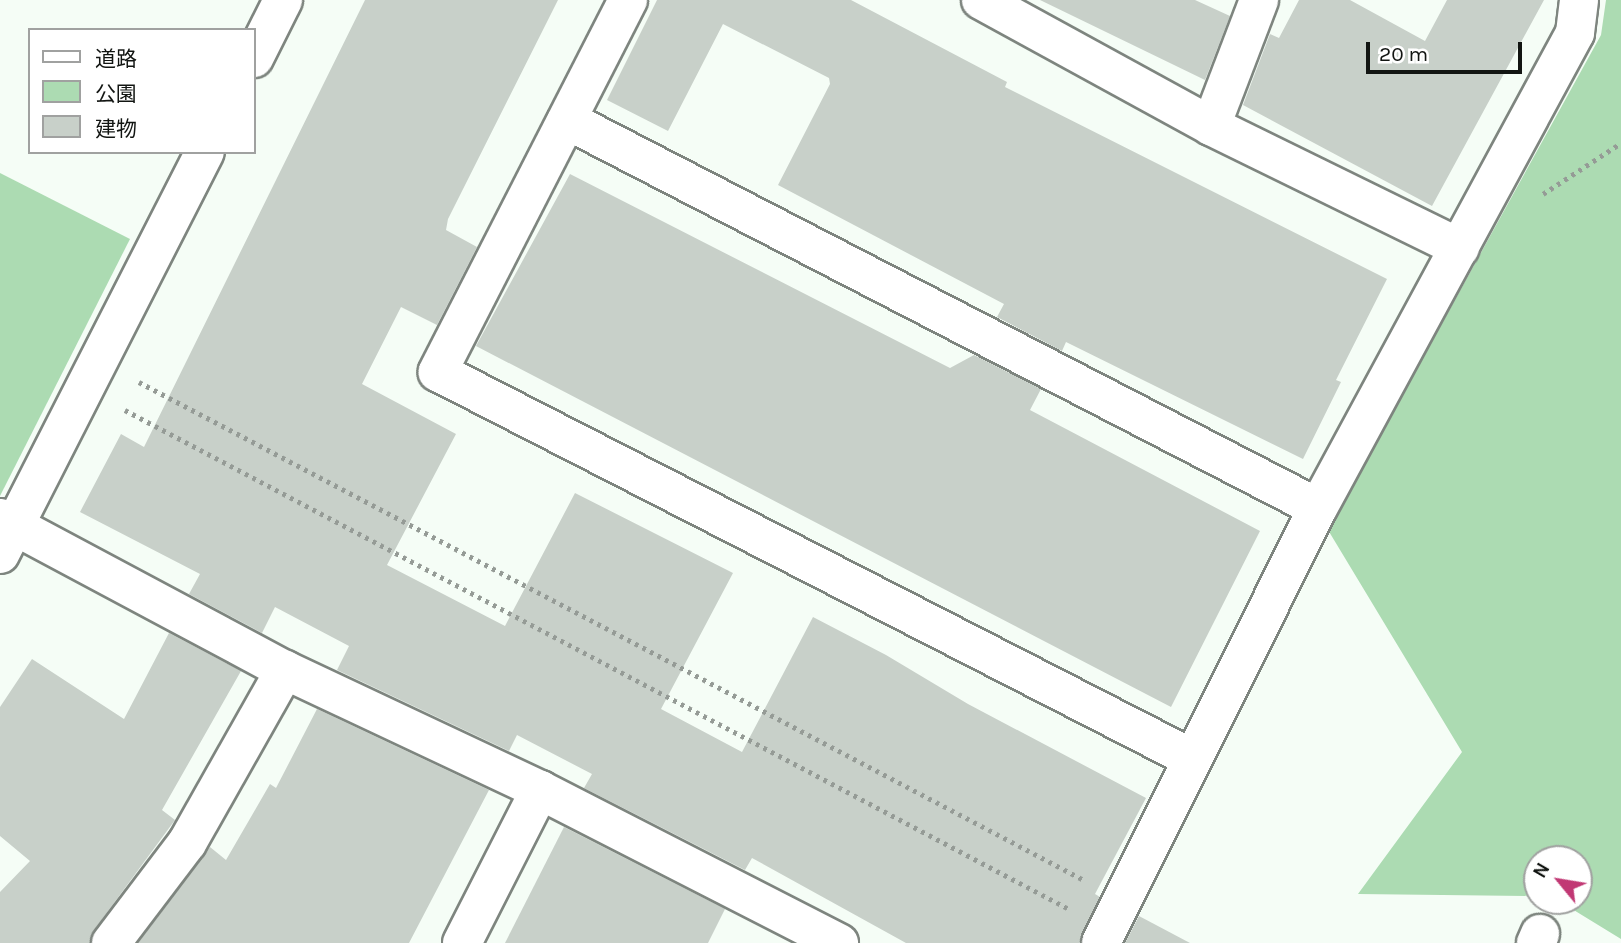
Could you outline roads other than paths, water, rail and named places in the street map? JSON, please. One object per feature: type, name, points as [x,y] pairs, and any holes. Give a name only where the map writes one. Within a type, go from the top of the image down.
[{"type":"street","points":[[256,54],[283,0]]},
{"type":"street","points":[[628,0],[438,372],[1193,759]]},
{"type":"street","points":[[981,0],[1211,126],[1460,248]]},
{"type":"street","points":[[1211,126],[1259,0]]},
{"type":"street","points":[[1111,924],[1318,508],[1575,33],[1579,0]]},
{"type":"street","points":[[567,120],[1318,508]]},
{"type":"street","points":[[204,154],[91,374],[5,532],[285,670],[540,790],[786,931],[839,943]]},
{"type":"street","points":[[111,943],[187,843],[285,670]]},
{"type":"street","points":[[462,943],[540,790]]}]
